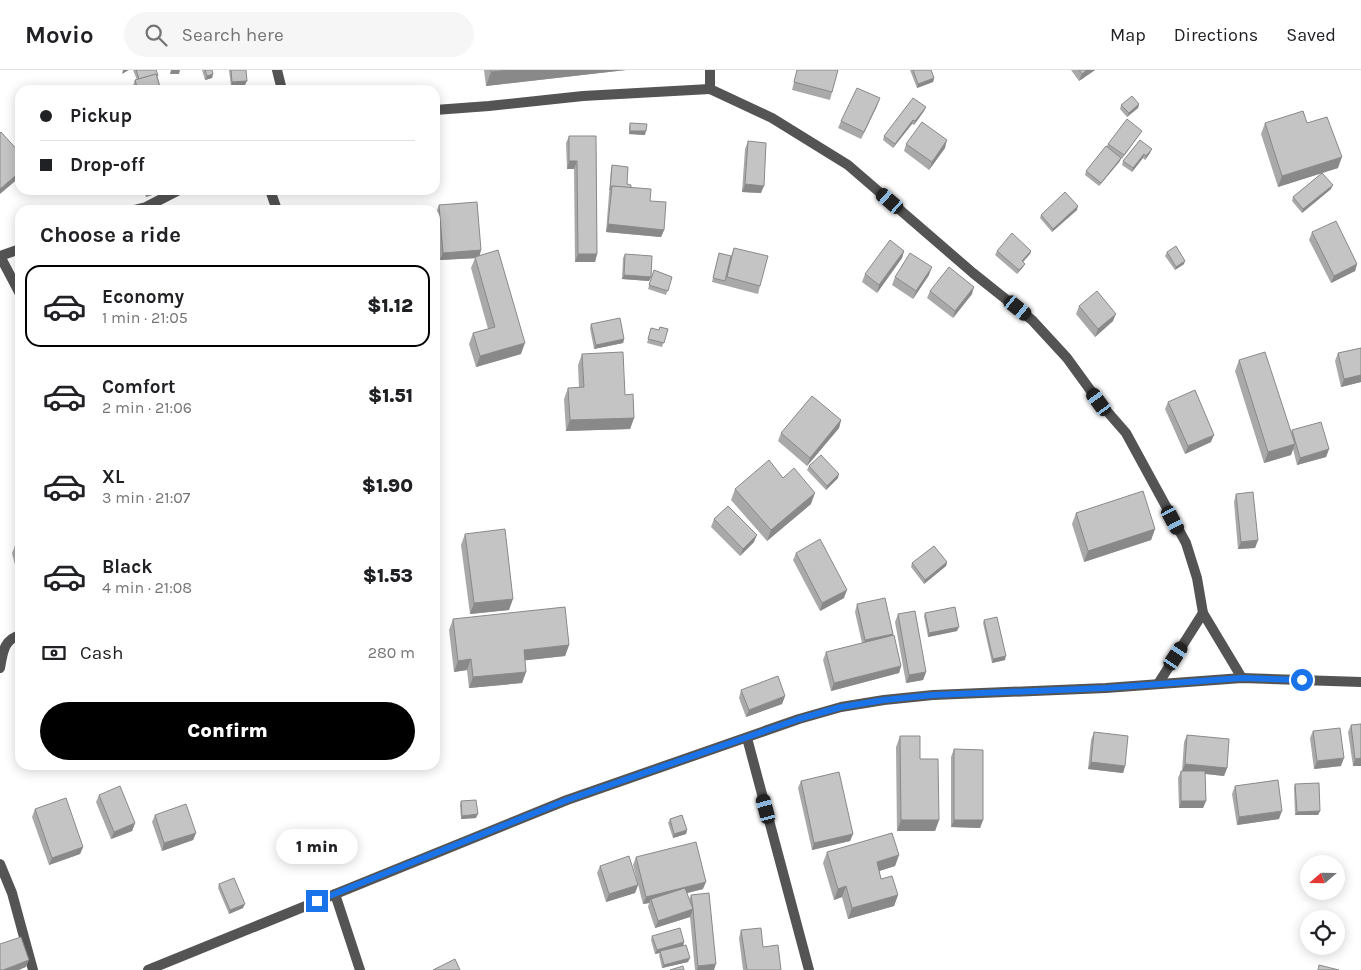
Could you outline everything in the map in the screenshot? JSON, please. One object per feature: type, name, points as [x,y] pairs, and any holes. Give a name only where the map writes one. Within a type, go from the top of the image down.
[{"type":"street","points":[[277,70],[281,85]]},
{"type":"street","points":[[710,70],[710,89]]},
{"type":"street","points":[[440,110],[583,96],[710,89],[772,118],[848,165],[973,273],[1032,320],[1067,358],[1099,402],[1126,433],[1186,543],[1197,578],[1203,613],[1242,678]]},
{"type":"street","points":[[150,205],[169,195]]},
{"type":"street","points":[[15,251],[0,256],[15,284]]},
{"type":"street","points":[[1158,684],[1203,613]]},
{"type":"street","points":[[0,668],[4,650],[12,638],[15,637]]},
{"type":"street","points":[[148,970],[567,800],[799,719],[841,707],[933,695],[1037,692],[1242,678],[1361,682]]},
{"type":"street","points":[[747,738],[810,970]]},
{"type":"street","points":[[0,864],[12,893],[33,970]]},
{"type":"street","points":[[335,894],[360,970]]},
{"type":"building","points":[[136,70],[156,70],[158,75],[139,79]]},
{"type":"building","points":[[205,70],[212,70],[213,74],[207,76]]},
{"type":"building","points":[[231,70],[246,70],[247,81],[232,82]]},
{"type":"building","points":[[491,70],[510,70],[491,72]]},
{"type":"building","points":[[797,70],[838,70],[832,92],[794,82]]},
{"type":"building","points":[[913,70],[931,70],[934,78],[918,84]]},
{"type":"building","points":[[1079,70],[1087,70],[1082,74]]},
{"type":"building","points":[[156,74],[159,85],[136,85],[135,80]]},
{"type":"building","points":[[857,88],[880,98],[864,132],[841,121]]},
{"type":"building","points":[[1132,96],[1139,104],[1129,113],[1121,105]]},
{"type":"building","points":[[913,98],[926,107],[915,121],[913,120],[895,144],[884,136]]},
{"type":"building","points":[[1303,111],[1307,123],[1327,117],[1342,157],[1282,176],[1265,123]]},
{"type":"building","points":[[1127,119],[1142,131],[1124,155],[1108,144]]},
{"type":"building","points":[[922,122],[947,140],[932,162],[906,144]]},
{"type":"building","points":[[630,123],[647,124],[646,131],[630,131]]},
{"type":"building","points":[[0,133],[15,147],[15,176],[0,189]]},
{"type":"building","points":[[569,136],[596,136],[597,254],[578,254],[577,161],[569,161]]},
{"type":"building","points":[[1140,140],[1152,149],[1146,156],[1144,154],[1133,168],[1123,161]]},
{"type":"building","points":[[748,141],[766,143],[764,186],[745,184]]},
{"type":"building","points":[[1106,146],[1121,158],[1101,183],[1086,171]]},
{"type":"building","points":[[612,165],[628,167],[627,184],[631,185],[631,188],[612,186],[610,190]]},
{"type":"building","points":[[1322,173],[1333,185],[1303,209],[1293,197]]},
{"type":"building","points":[[612,186],[651,189],[650,201],[666,202],[664,230],[608,224]]},
{"type":"building","points":[[1065,192],[1078,206],[1053,229],[1041,215]]},
{"type":"building","points":[[477,202],[481,250],[443,253],[439,205]]},
{"type":"building","points":[[1336,221],[1357,264],[1334,276],[1312,232]]},
{"type":"building","points":[[1012,233],[1031,251],[1022,261],[1025,264],[1019,270],[997,251]]},
{"type":"building","points":[[890,240],[904,251],[879,285],[865,274]]},
{"type":"building","points":[[1176,246],[1185,261],[1176,267],[1167,252]]},
{"type":"building","points":[[734,248],[768,256],[760,286],[727,277]]},
{"type":"building","points":[[498,250],[525,343],[480,356],[473,333],[495,327],[475,257]]},
{"type":"building","points":[[719,253],[731,256],[725,281],[713,278]]},
{"type":"building","points":[[910,253],[932,267],[916,291],[895,277]]},
{"type":"building","points":[[625,254],[652,256],[651,277],[624,275]]},
{"type":"building","points":[[949,267],[974,287],[955,311],[930,291]]},
{"type":"building","points":[[654,270],[672,277],[668,291],[649,285]]},
{"type":"building","points":[[1097,291],[1116,314],[1098,329],[1079,306]]},
{"type":"building","points":[[620,318],[624,339],[596,345],[591,324]]},
{"type":"building","points":[[660,327],[668,329],[664,343],[648,339],[651,328],[659,330]]},
{"type":"building","points":[[1361,348],[1361,375],[1344,379],[1338,353]]},
{"type":"building","points":[[623,352],[625,395],[633,394],[634,418],[570,420],[568,388],[584,387],[582,354]]},
{"type":"building","points":[[1265,352],[1295,444],[1268,452],[1239,360]]},
{"type":"building","points":[[1195,390],[1214,435],[1188,446],[1168,402]]},
{"type":"building","points":[[812,396],[841,420],[810,458],[781,433]]},
{"type":"building","points":[[1321,422],[1329,449],[1300,458],[1292,430]]},
{"type":"building","points":[[821,455],[839,474],[827,486],[809,466]]},
{"type":"building","points":[[769,460],[783,478],[794,468],[815,493],[771,530],[735,489]]},
{"type":"building","points":[[1143,491],[1155,529],[1088,551],[1076,513]]},
{"type":"building","points":[[1253,492],[1258,540],[1241,542],[1236,494]]},
{"type":"building","points":[[728,506],[757,535],[743,549],[714,519]]},
{"type":"building","points":[[505,529],[513,599],[474,603],[465,534]]},
{"type":"building","points":[[820,539],[847,590],[822,603],[796,553]]},
{"type":"building","points":[[934,546],[947,562],[925,580],[912,563]]},
{"type":"building","points":[[885,598],[893,634],[865,640],[857,604]]},
{"type":"building","points":[[565,607],[569,645],[524,650],[526,672],[473,677],[471,659],[458,661],[453,619]]},
{"type":"building","points":[[955,607],[959,627],[929,633],[925,613]]},
{"type":"building","points":[[915,611],[926,672],[909,675],[898,614]]},
{"type":"building","points":[[997,617],[1006,656],[993,659],[984,620]]},
{"type":"building","points":[[894,635],[901,666],[834,683],[826,652]]},
{"type":"building","points":[[778,676],[785,696],[749,710],[741,690]]},
{"type":"building","points":[[1361,724],[1361,758],[1355,759],[1351,725]]},
{"type":"building","points":[[1340,728],[1344,758],[1317,761],[1313,731]]},
{"type":"building","points":[[1094,732],[1128,736],[1125,766],[1091,762]]},
{"type":"building","points":[[1187,735],[1229,739],[1227,768],[1185,764]]},
{"type":"building","points":[[900,736],[920,736],[920,759],[938,759],[939,820],[901,820]]},
{"type":"building","points":[[954,749],[983,750],[983,820],[954,820]]},
{"type":"building","points":[[1181,771],[1205,771],[1206,801],[1181,801]]},
{"type":"building","points":[[839,772],[853,834],[814,843],[801,781]]},
{"type":"building","points":[[1278,780],[1282,811],[1239,817],[1235,786]]},
{"type":"building","points":[[1319,783],[1320,811],[1297,812],[1295,784]]},
{"type":"building","points":[[120,786],[135,823],[114,832],[99,795]]},
{"type":"building","points":[[66,798],[83,847],[52,858],[35,809]]},
{"type":"building","points":[[476,800],[478,814],[462,816],[461,801]]},
{"type":"building","points":[[186,804],[196,833],[164,843],[155,815]]},
{"type":"building","points":[[682,815],[687,830],[674,834],[670,819]]},
{"type":"building","points":[[892,833],[899,855],[877,862],[881,879],[892,876],[898,895],[852,908],[846,886],[838,889],[827,852]]},
{"type":"building","points":[[696,842],[706,882],[646,897],[636,857]]},
{"type":"building","points":[[629,856],[638,885],[609,894],[600,866]]},
{"type":"building","points":[[234,878],[245,904],[230,910],[219,884]]},
{"type":"building","points":[[685,888],[693,909],[658,921],[651,899]]},
{"type":"building","points":[[709,893],[716,964],[698,966],[691,895]]},
{"type":"building","points":[[680,928],[684,942],[657,950],[652,936]]},
{"type":"building","points":[[761,928],[763,947],[778,945],[781,970],[747,970],[741,930]]},
{"type":"building","points":[[21,937],[29,960],[0,970],[0,944]]},
{"type":"building","points":[[686,945],[690,958],[664,965],[660,951]]},
{"type":"building","points":[[455,959],[460,970],[433,970]]},
{"type":"building","points":[[1319,965],[1339,970],[1318,970]]},
{"type":"building","points":[[683,966],[684,970],[670,970]]},
{"type":"route","points":[[317,901],[567,800],[799,719],[841,707],[933,695],[997,694],[1242,678],[1302,680]]}]
